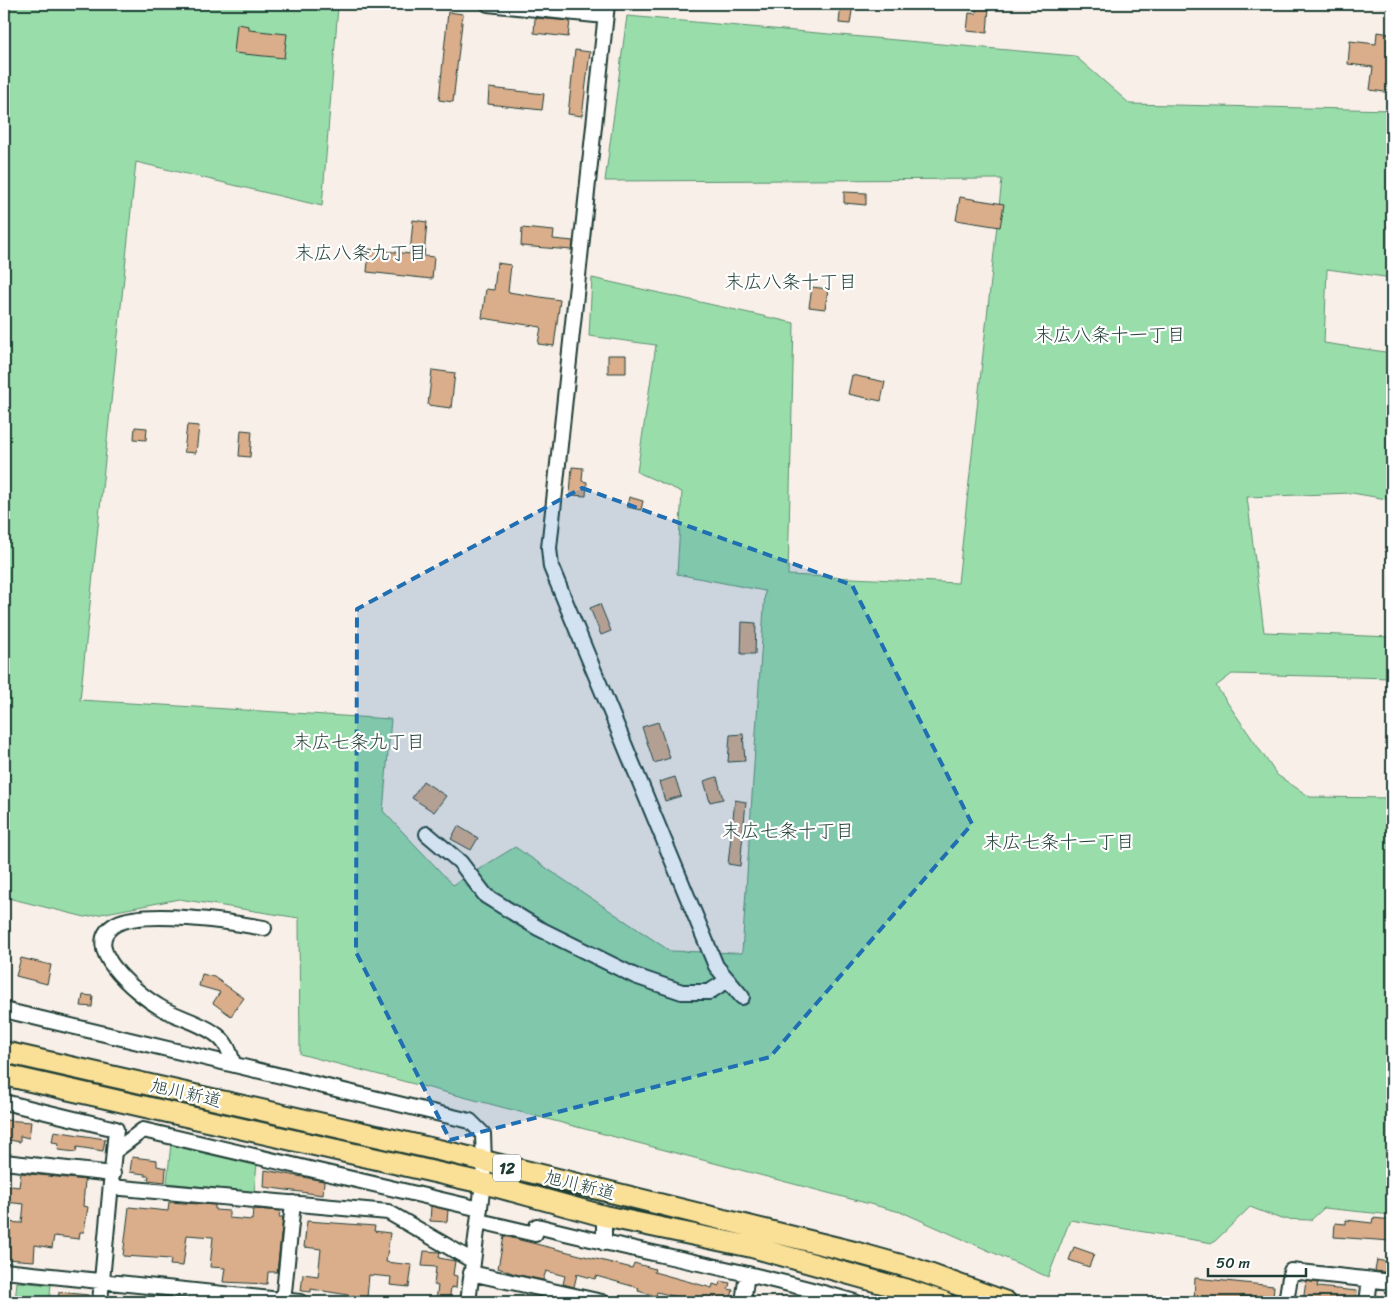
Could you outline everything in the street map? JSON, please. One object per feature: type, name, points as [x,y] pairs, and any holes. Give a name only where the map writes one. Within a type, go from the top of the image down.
[{"type":"highway","name":"旭川新道","points":[[4,1052],[484,1162],[854,1252],[960,1284],[1006,1302]]},
{"type":"highway","name":"旭川新道","points":[[4,1075],[483,1184],[604,1216],[752,1248],[835,1269],[944,1302]]},
{"type":"street","points":[[488,4],[606,10],[549,548],[551,567],[716,966],[742,997]]},
{"type":"street","points":[[426,834],[460,862],[486,896],[538,928],[635,976],[682,992],[709,992],[728,980]]},
{"type":"street","points":[[233,1064],[228,1047],[214,1033],[159,1007],[128,983],[108,960],[102,945],[105,933],[114,925],[126,920],[154,918],[230,921],[264,928]]},
{"type":"street","points":[[4,1010],[470,1121],[482,1134],[484,1162],[483,1184],[468,1302]]},
{"type":"street","points":[[26,1107],[29,1080]]},
{"type":"street","points":[[4,1102],[116,1129],[100,1302]]},
{"type":"street","points":[[115,1150],[142,1130],[479,1215],[535,1234],[537,1226],[604,1244],[747,1274],[855,1302]]},
{"type":"street","points":[[4,1162],[112,1180],[388,1212],[472,1267],[565,1298],[602,1302]]},
{"type":"street","points":[[283,1301],[292,1202]]},
{"type":"street","points":[[604,1216],[604,1244]]},
{"type":"street","points":[[829,1294],[835,1269]]},
{"type":"street","points":[[4,1271],[300,1302]]},
{"type":"street","points":[[1286,1302],[1291,1271],[1392,1282]]},
{"type":"street","points":[[743,1302],[747,1274]]},
{"type":"street","points":[[1368,1302],[1370,1280]]},
{"type":"highlighted area","points":[[582,488],[852,585],[972,824],[770,1057],[450,1140],[356,952],[357,609]]},
{"type":"green space","points":[[4,4],[301,4],[338,7],[322,206],[136,162],[80,700],[391,719],[383,811],[453,885],[515,847],[670,951],[742,953],[765,591],[677,574],[682,492],[637,472],[656,345],[589,336],[592,278],[794,323],[788,575],[958,583],[1002,179],[605,181],[627,16],[1075,56],[1130,104],[1392,110],[1392,278],[1327,269],[1324,343],[1392,353],[1392,500],[1352,493],[1247,497],[1264,632],[1392,637],[1392,678],[1232,674],[1216,686],[1277,775],[1310,797],[1392,798],[1392,1215],[1324,1208],[1311,1220],[1281,1219],[1250,1207],[1213,1243],[1070,1220],[1048,1277],[904,1213],[300,1054],[299,918],[179,899],[85,917],[4,897]]},
{"type":"green space","points":[[171,1143],[257,1164],[254,1192],[167,1183]]},
{"type":"green space","points":[[17,1282],[51,1285],[49,1302],[15,1302]]},
{"type":"building","points":[[841,4],[853,4],[850,24],[839,23]]},
{"type":"building","points":[[976,6],[989,7],[987,33],[967,31],[969,13],[976,14]]},
{"type":"building","points":[[448,12],[463,14],[453,102],[439,100]]},
{"type":"building","points":[[535,18],[570,21],[568,37],[534,33]]},
{"type":"building","points":[[237,24],[249,26],[249,30],[287,34],[284,58],[234,53]]},
{"type":"building","points":[[1377,32],[1392,34],[1392,93],[1370,90],[1373,67],[1348,64],[1350,41],[1376,44]]},
{"type":"building","points":[[575,50],[590,52],[582,116],[568,114]]},
{"type":"building","points":[[489,88],[544,94],[542,110],[488,104]]},
{"type":"building","points":[[844,192],[866,193],[866,205],[844,203]]},
{"type":"building","points":[[960,197],[1004,204],[1000,227],[956,220]]},
{"type":"building","points":[[413,220],[427,222],[424,256],[434,257],[432,279],[367,272],[369,249],[410,254]]},
{"type":"building","points":[[522,228],[554,231],[553,239],[573,241],[572,250],[521,246]]},
{"type":"building","points":[[497,263],[511,265],[508,292],[560,300],[554,346],[538,344],[541,327],[482,318],[486,289],[494,290]]},
{"type":"building","points":[[812,287],[828,289],[825,309],[809,307]]},
{"type":"building","points":[[608,355],[626,355],[626,373],[608,373]]},
{"type":"building","points":[[432,370],[455,373],[451,408],[428,405]]},
{"type":"building","points":[[852,375],[885,382],[881,401],[848,394]]},
{"type":"building","points":[[187,425],[199,426],[196,453],[184,452]]},
{"type":"building","points":[[135,427],[147,428],[146,440],[134,439]]},
{"type":"building","points":[[241,430],[252,431],[250,457],[239,456]]},
{"type":"building","points":[[572,467],[583,468],[582,481],[587,482],[586,496],[570,495]]},
{"type":"building","points":[[629,497],[643,501],[641,510],[627,507]]},
{"type":"building","points":[[600,604],[611,631],[601,635],[590,608]]},
{"type":"building","points":[[742,622],[756,623],[755,654],[741,654]]},
{"type":"building","points":[[658,722],[670,758],[654,763],[642,727]]},
{"type":"building","points":[[743,734],[745,761],[728,762],[730,735]]},
{"type":"building","points":[[675,777],[681,796],[665,801],[659,782]]},
{"type":"building","points":[[717,777],[723,799],[710,802],[704,781]]},
{"type":"building","points":[[423,781],[446,796],[434,812],[412,798]]},
{"type":"building","points":[[735,800],[746,802],[740,866],[728,864]]},
{"type":"building","points":[[458,826],[478,838],[471,850],[451,839]]},
{"type":"building","points":[[21,958],[51,965],[47,984],[16,976]]},
{"type":"building","points":[[202,974],[214,977],[244,998],[231,1016],[213,1003],[220,992],[199,986]]},
{"type":"building","points":[[83,995],[93,996],[92,1007],[81,1006]]},
{"type":"building","points":[[4,1120],[31,1122],[29,1138],[20,1136],[20,1142],[4,1139]]},
{"type":"building","points":[[54,1131],[105,1139],[103,1151],[77,1147],[76,1152],[58,1150],[59,1143],[52,1142]]},
{"type":"building","points":[[132,1157],[157,1160],[157,1166],[166,1168],[165,1182],[148,1180],[149,1176],[145,1176],[145,1174],[130,1172]]},
{"type":"building","points":[[265,1170],[324,1181],[323,1195],[264,1187]]},
{"type":"building","points":[[21,1173],[85,1180],[83,1206],[88,1207],[84,1232],[80,1232],[79,1239],[54,1236],[52,1248],[35,1245],[34,1261],[6,1259],[7,1245],[4,1244],[4,1222],[22,1223],[24,1204],[4,1202],[4,1185],[19,1187]]},
{"type":"building","points":[[169,1202],[215,1205],[215,1210],[229,1211],[229,1218],[252,1220],[253,1209],[280,1211],[279,1217],[283,1217],[277,1272],[268,1272],[267,1284],[223,1282],[225,1268],[210,1267],[213,1237],[187,1235],[183,1266],[170,1265],[171,1259],[123,1256],[129,1207],[168,1211]]},
{"type":"building","points":[[431,1206],[448,1210],[447,1222],[430,1221]]},
{"type":"building","points":[[1373,1218],[1392,1220],[1391,1241],[1334,1237],[1335,1223],[1346,1224],[1346,1220],[1372,1223]]},
{"type":"building","points":[[307,1221],[375,1226],[374,1231],[390,1233],[386,1262],[412,1265],[409,1287],[390,1285],[391,1277],[369,1275],[367,1298],[311,1289],[311,1292],[301,1291],[303,1274],[318,1276],[321,1249],[304,1247]]},
{"type":"building","points":[[504,1236],[632,1268],[634,1263],[655,1269],[654,1272],[712,1288],[713,1284],[719,1286],[720,1281],[730,1283],[728,1289],[733,1290],[730,1302],[676,1302],[677,1297],[657,1292],[656,1296],[638,1291],[639,1288],[596,1276],[595,1279],[577,1274],[574,1287],[563,1284],[565,1276],[546,1271],[543,1280],[515,1274],[498,1268]]},
{"type":"building","points":[[1074,1247],[1094,1254],[1089,1267],[1069,1260]]},
{"type":"building","points":[[424,1251],[440,1252],[439,1258],[455,1261],[453,1275],[457,1276],[456,1288],[451,1287],[449,1302],[436,1300],[438,1286],[434,1285],[436,1267],[422,1266]]},
{"type":"building","points":[[1377,1260],[1392,1263],[1392,1273],[1375,1271]]},
{"type":"building","points":[[1195,1278],[1274,1286],[1273,1298],[1241,1296],[1240,1302],[1194,1301]]},
{"type":"building","points":[[1306,1281],[1318,1283],[1317,1287],[1357,1291],[1356,1302],[1303,1302]]},
{"type":"building","points":[[59,1292],[88,1295],[88,1302],[58,1302]]},
{"type":"district","name":"末広八条九丁目","points":[[361,252]]},
{"type":"district","name":"末広八条十丁目","points":[[791,281]]},
{"type":"district","name":"末広八条十一丁目","points":[[1110,334]]},
{"type":"district","name":"末広七条九丁目","points":[[359,741]]},
{"type":"district","name":"末広七条十丁目","points":[[788,830]]},
{"type":"district","name":"末広七条十一丁目","points":[[1059,841]]}]
